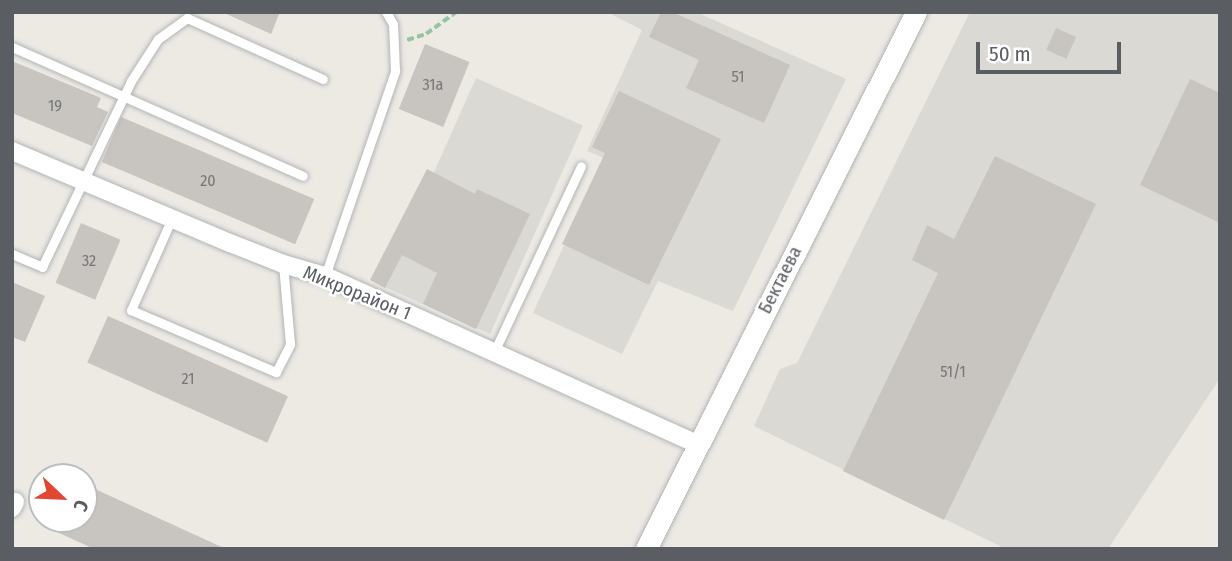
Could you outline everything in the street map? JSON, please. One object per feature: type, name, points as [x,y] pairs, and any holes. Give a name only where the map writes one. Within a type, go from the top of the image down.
[{"type":"street","name":"Бектаева","points":[[646,549],[916,12]]},
{"type":"street","name":"Микрорайон 1","points":[[12,151],[283,264],[325,276],[697,444]]},
{"type":"lane","points":[[325,276],[395,71],[393,24],[386,12]]},
{"type":"lane","points":[[12,254],[42,267],[123,97],[158,39],[187,18],[323,79]]},
{"type":"lane","points":[[12,47],[303,176]]},
{"type":"lane","points":[[494,352],[581,166]]},
{"type":"lane","points":[[172,218],[131,310],[276,372],[290,344],[283,264]]},
{"type":"path","points":[[394,44],[426,34],[456,12]]},
{"type":"shaded area","points":[[607,12],[696,12],[846,79],[733,311],[658,281],[622,354],[533,313],[604,158],[587,151],[642,30]]},
{"type":"shaded area","points":[[970,12],[1220,12],[1220,378],[1108,549],[1006,549],[754,426],[780,369],[797,363]]},
{"type":"shaded area","points":[[476,78],[583,126],[490,334],[383,286]]},
{"type":"building","points":[[222,12],[280,12],[271,34]]},
{"type":"building","points":[[661,12],[672,12],[790,65],[764,123],[686,88],[699,60],[649,37]]},
{"type":"building","points":[[1056,28],[1076,37],[1066,59],[1046,50]]},
{"type":"building","points":[[425,44],[470,62],[443,127],[399,109]]},
{"type":"building","points":[[12,61],[101,98],[97,107],[108,112],[92,146],[12,113]]},
{"type":"building","points":[[1190,79],[1220,93],[1220,223],[1140,185]]},
{"type":"building","points":[[619,91],[721,139],[649,285],[562,244],[605,153],[592,147]]},
{"type":"building","points":[[121,117],[314,199],[295,244],[102,162]]},
{"type":"building","points":[[995,156],[1096,204],[944,520],[843,471],[938,273],[912,260],[927,225],[954,239]]},
{"type":"building","points":[[427,169],[475,194],[477,189],[530,214],[476,329],[423,304],[437,273],[402,255],[385,288],[370,280]]},
{"type":"building","points":[[81,223],[121,240],[95,300],[56,283]]},
{"type":"building","points":[[12,282],[45,296],[25,342],[12,337]]},
{"type":"building","points":[[108,316],[288,396],[267,443],[87,363]]},
{"type":"building","points":[[98,490],[226,549],[94,549],[59,533],[98,533]]}]
